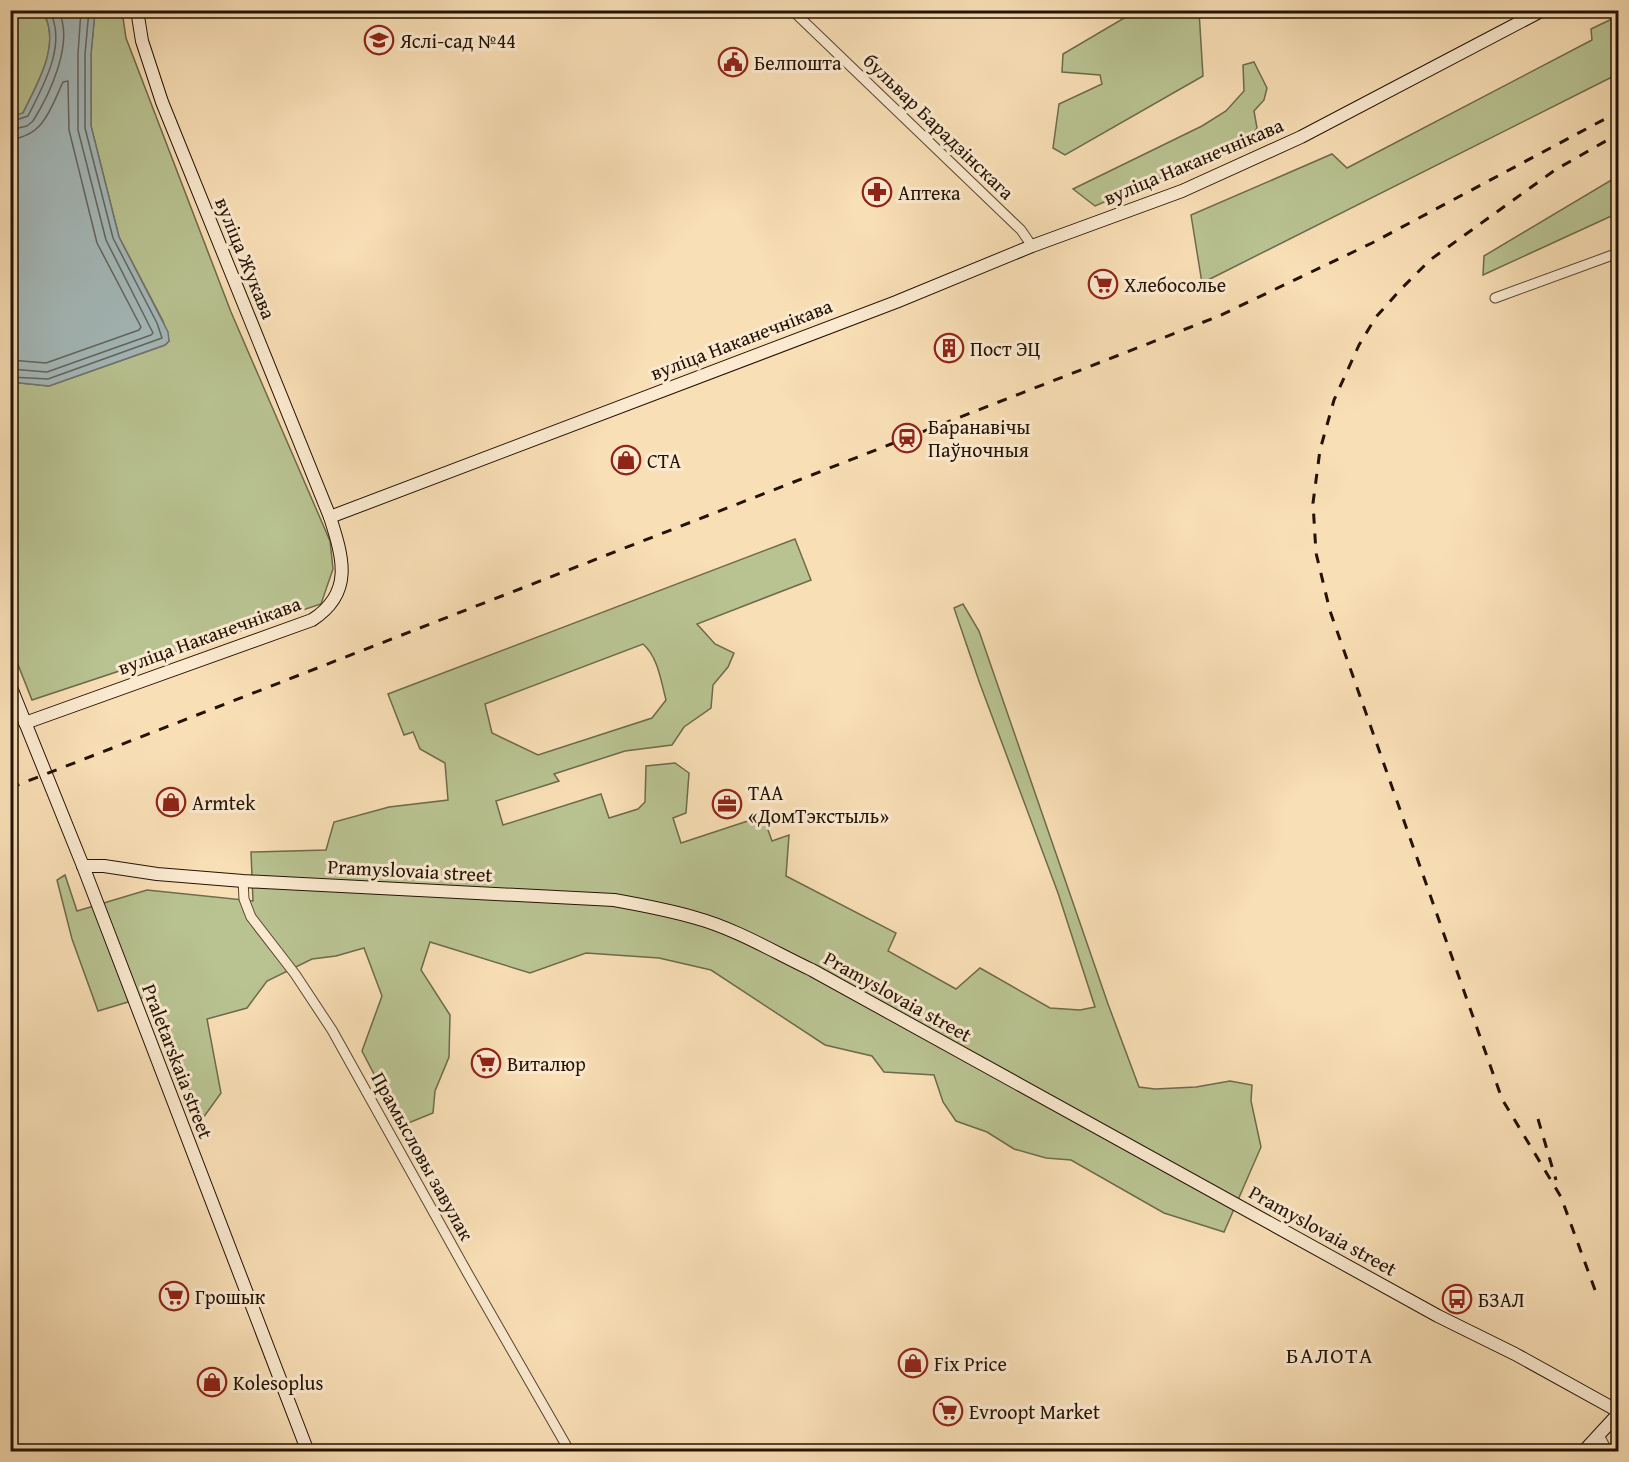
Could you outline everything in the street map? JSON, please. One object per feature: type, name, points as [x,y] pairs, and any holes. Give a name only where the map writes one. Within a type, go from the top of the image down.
[{"type":"main road","name":"вуліца Жукава","points":[[137,10],[142,41],[162,102],[330,517]]},
{"type":"main road","name":"вуліца Наканечнікава","points":[[25,723],[312,620],[327,610],[336,596],[342,571],[339,546],[330,517],[896,302],[1032,246],[1182,191],[1301,137],[1543,10]]},
{"type":"main road","name":"Praletarskaia street","points":[[11,686],[83,866],[308,1452]]},
{"type":"main road","name":"Pramyslovaia street","points":[[83,866],[104,866],[157,874],[243,881],[614,900],[699,918],[749,939],[812,970],[1438,1316],[1515,1354],[1618,1412]]},
{"type":"main road","points":[[1583,1452],[1618,1412]]},
{"type":"street","name":"бульвар Барадзінскага","points":[[792,10],[1021,230],[1032,246]]},
{"type":"street","points":[[1495,298],[1618,253]]},
{"type":"street","name":"Прамысловы завулак","points":[[243,881],[244,899],[251,917],[295,974],[332,1030],[468,1275],[570,1452]]},
{"type":"street","points":[[1599,1435],[1608,1452]]},
{"type":"green space","points":[[95,11],[122,11],[126,38],[231,312],[330,541],[333,569],[321,604],[32,700],[11,647],[11,382],[49,386],[165,345],[169,341],[163,321],[119,237],[91,126],[91,54]]},
{"type":"green space","points":[[1136,11],[1199,11],[1203,76],[1065,155],[1053,148],[1059,104],[1102,84],[1100,75],[1062,72],[1063,54]]},
{"type":"green space","points":[[43,12],[50,37],[49,51],[23,113],[11,117],[10,17]]},
{"type":"green space","points":[[1618,16],[1618,74],[1202,283],[1191,215],[1332,154],[1347,168],[1592,40],[1591,29]]},
{"type":"green space","points":[[1254,62],[1267,88],[1264,100],[1254,111],[1257,128],[1249,139],[1233,148],[1095,206],[1073,189],[1202,126],[1226,111],[1244,91],[1243,65]]},
{"type":"green space","points":[[1618,176],[1618,213],[1483,275],[1484,256]]},
{"type":"green space","points":[[795,539],[811,580],[697,624],[715,644],[734,653],[728,667],[713,685],[711,708],[684,727],[672,745],[625,751],[554,774],[559,781],[496,801],[503,825],[601,794],[609,818],[638,809],[645,802],[646,766],[675,763],[689,773],[686,813],[673,818],[681,843],[763,816],[772,841],[789,835],[786,876],[896,933],[888,951],[956,989],[980,968],[1050,1008],[1080,1010],[1095,1007],[1058,893],[954,608],[963,604],[979,631],[1139,1087],[1155,1089],[1196,1087],[1230,1081],[1252,1085],[1251,1101],[1261,1147],[1224,1232],[1164,1213],[1071,1160],[1046,1158],[1014,1149],[987,1132],[956,1121],[943,1102],[934,1075],[884,1072],[872,1056],[825,1045],[711,970],[659,958],[586,953],[530,973],[430,942],[421,970],[450,1015],[449,1057],[435,1091],[433,1113],[401,1126],[362,1051],[382,996],[364,948],[336,956],[312,959],[267,981],[247,1008],[207,1019],[221,1093],[203,1118],[145,997],[98,1011],[72,939],[57,880],[65,875],[77,911],[147,890],[253,901],[251,852],[326,850],[334,822],[389,807],[448,800],[445,763],[420,749],[413,732],[404,735],[388,694]],"holes":[[[643,644],[648,649],[658,670],[666,700],[652,718],[538,755],[492,733],[485,704]]]},
{"type":"water","points":[[11,10],[95,11],[91,54],[91,126],[119,237],[168,332],[169,341],[165,345],[49,386],[11,382],[11,117],[23,113],[35,89],[45,64],[50,37],[43,12],[11,16]]},
{"type":"railway","points":[[10,788],[1219,316],[1372,243],[1618,112]]},
{"type":"railway","points":[[1595,1290],[1561,1197],[1502,1099],[1330,611],[1316,553],[1313,503],[1320,450],[1334,400],[1359,345],[1376,317],[1430,260],[1555,170],[1618,134]]},
{"type":"railway","points":[[1538,1119],[1556,1180]]},
{"type":"place","name":"Яслі-сад №44","points":[[379,40]]},
{"type":"place","name":"Белпошта","points":[[733,62]]},
{"type":"place","name":"Аптека","points":[[877,192]]},
{"type":"place","name":"Хлебосолье","points":[[1103,284]]},
{"type":"place","name":"Пост ЭЦ","points":[[949,348]]},
{"type":"place","name":"Баранавічы Паўночныя","points":[[907,438]]},
{"type":"place","name":"СТА","points":[[626,460]]},
{"type":"place","name":"Armtek","points":[[171,802]]},
{"type":"place","name":"ТАА «ДомТэкстыль»","points":[[727,804]]},
{"type":"place","name":"Виталюр","points":[[486,1063]]},
{"type":"place","name":"Грошык","points":[[174,1296]]},
{"type":"place","name":"БЗАЛ","points":[[1457,1299]]},
{"type":"place","name":"Fix Price","points":[[913,1363]]},
{"type":"place","name":"Kolesoplus","points":[[212,1382]]},
{"type":"place","name":"Evroopt Market","points":[[948,1411]]},
{"type":"district","name":"БАЛОТА","points":[[1330,1355]]}]
